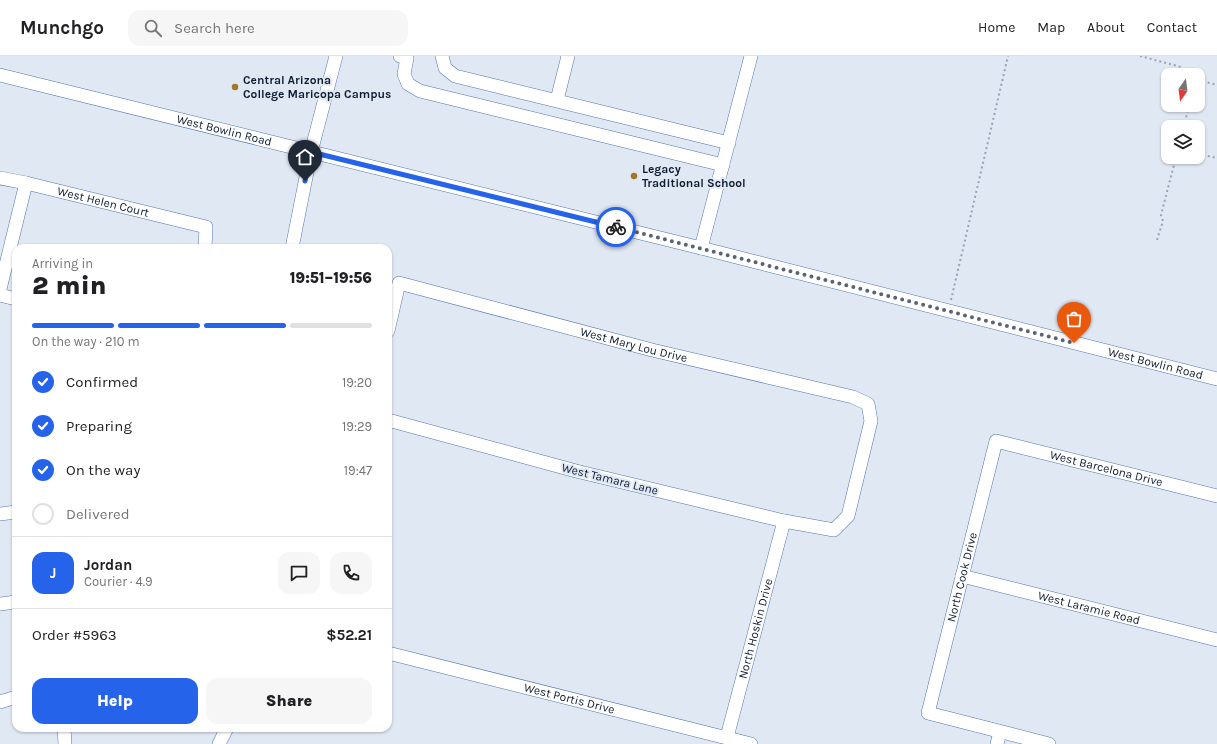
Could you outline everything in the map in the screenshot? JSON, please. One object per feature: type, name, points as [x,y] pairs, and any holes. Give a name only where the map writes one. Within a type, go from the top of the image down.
[{"type":"street","points":[[293,244],[311,152],[336,56]]},
{"type":"street","points":[[442,56],[445,68],[455,76],[729,143]]},
{"type":"street","points":[[557,100],[568,56]]},
{"type":"street","points":[[701,248],[751,56]]},
{"type":"street","points":[[405,57],[404,74],[408,84],[420,91],[723,165]]},
{"type":"street","name":"West Bowlin Road","points":[[0,75],[701,248],[1217,379]]},
{"type":"street","name":"West Helen Court","points":[[0,178],[206,227],[205,244]]},
{"type":"street","points":[[0,289],[26,183]]},
{"type":"street","name":"West Mary Lou Drive","points":[[392,314],[399,283],[652,350],[853,397],[868,404],[871,421],[848,516],[834,530]]},
{"type":"street","points":[[0,295],[12,298]]},
{"type":"street","name":"West Tamara Lane","points":[[392,421],[576,471],[784,521],[834,530]]},
{"type":"street","name":"West Barcelona Drive","points":[[996,440],[1217,496]]},
{"type":"street","name":"North Cook Drive","points":[[996,440],[928,713],[999,738]]},
{"type":"street","points":[[0,514],[12,512]]},
{"type":"street","name":"North Hoskin Drive","points":[[727,737],[784,521]]},
{"type":"street","name":"West Laramie Road","points":[[962,576],[1217,640]]},
{"type":"street","points":[[0,604],[12,602]]},
{"type":"street","name":"West Portis Drive","points":[[392,655],[751,744]]},
{"type":"street","points":[[0,702],[12,698]]},
{"type":"street","points":[[64,732],[66,744]]},
{"type":"street","points":[[219,744],[225,732]]},
{"type":"street","points":[[999,738],[1049,744]]},
{"type":"path","points":[[948,311],[1008,56]]},
{"type":"path","points":[[1140,56],[1182,68]]},
{"type":"path","points":[[1205,82],[1217,85]]},
{"type":"path","points":[[1205,155],[1217,158]]},
{"type":"path","points":[[1157,240],[1163,221],[1161,215],[1174,164]]},
{"type":"way so far","points":[[616,227],[1074,343]]},
{"type":"place","name":"Central Arizona College Maricopa Campus","points":[[235,87]]},
{"type":"place","name":"Legacy Traditional School","points":[[634,176]]},
{"type":"route","points":[[305,181],[311,152],[616,227]]}]
